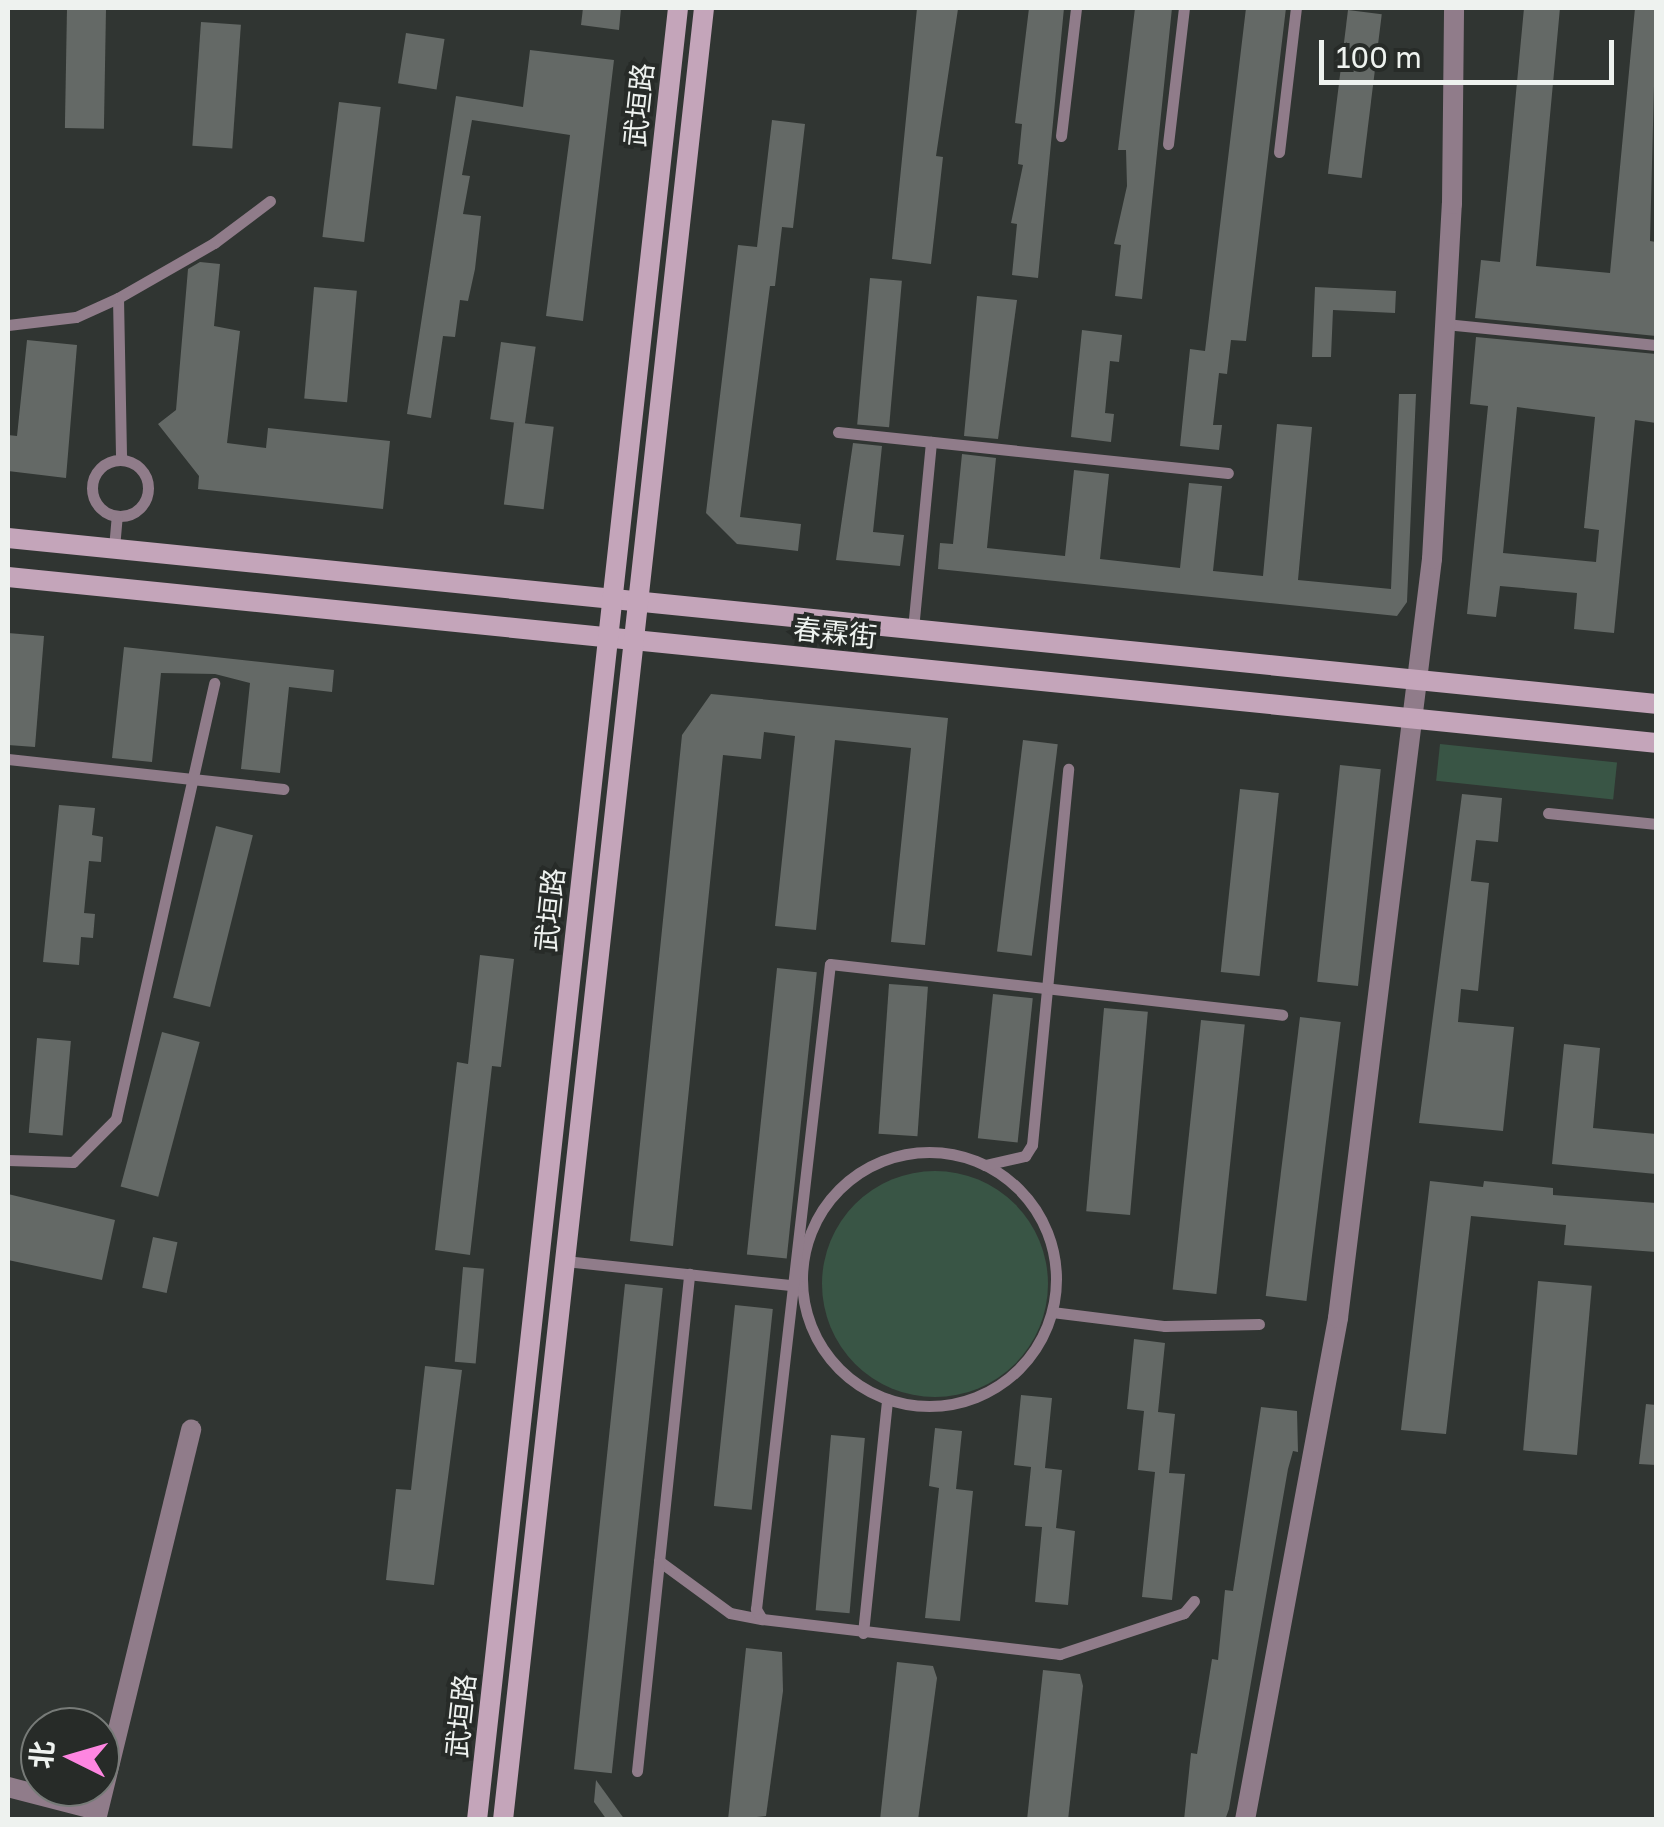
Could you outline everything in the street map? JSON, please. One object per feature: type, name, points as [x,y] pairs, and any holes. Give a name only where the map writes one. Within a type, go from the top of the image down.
[{"type":"main road","name":"武垣路","points":[[477,1820],[678,8]]},
{"type":"main road","name":"武垣路","points":[[504,1820],[704,8]]},
{"type":"main road","name":"春霖街","points":[[8,538],[1656,704]]},
{"type":"main road","name":"春霖街","points":[[8,577],[1656,744]]},
{"type":"street","points":[[1245,1820],[1338,1318],[1432,559],[1446,324],[1454,8]]},
{"type":"street","points":[[8,1786],[96,1815],[190,1429]]},
{"type":"lane","points":[[1061,136],[1076,8]]},
{"type":"lane","points":[[1168,144],[1184,8]]},
{"type":"lane","points":[[1280,152],[1296,8]]},
{"type":"lane","points":[[8,325],[76,317],[118,298],[214,243],[270,201]]},
{"type":"lane","points":[[118,298],[120,459]]},
{"type":"lane","points":[[1446,324],[1656,345]]},
{"type":"lane","points":[[838,432],[1228,473]]},
{"type":"lane","points":[[913,629],[931,442]]},
{"type":"lane","points":[[120,459],[142,470],[148,487],[142,505],[117,516],[100,508],[92,484],[100,468],[120,459]]},
{"type":"lane","points":[[114,548],[117,516]]},
{"type":"lane","points":[[8,1160],[73,1162],[116,1119],[214,683]]},
{"type":"lane","points":[[8,759],[283,789]]},
{"type":"lane","points":[[985,1165],[1024,1156],[1032,1145],[1068,768]]},
{"type":"lane","points":[[1548,813],[1656,824]]},
{"type":"lane","points":[[762,1619],[756,1609],[798,1286],[830,964],[1282,1015]]},
{"type":"lane","points":[[927,1152],[985,1165],[1026,1197],[1047,1232],[1056,1272],[1052,1312],[1029,1357],[991,1390],[933,1407],[887,1399],[856,1384],[827,1355],[798,1286],[817,1220],[858,1174],[890,1158],[927,1152]]},
{"type":"lane","points":[[565,1260],[798,1286]]},
{"type":"lane","points":[[637,1770],[689,1274]]},
{"type":"lane","points":[[1052,1312],[1166,1326],[1259,1324]]},
{"type":"lane","points":[[863,1633],[887,1399]]},
{"type":"lane","points":[[659,1561],[730,1614],[863,1633],[1081,1652],[1184,1613],[1194,1601]]},
{"type":"green space","points":[[1440,744],[1617,763],[1613,799],[1436,781]]},
{"type":"green space","points":[[935,1171],[978,1179],[1015,1204],[1040,1241],[1048,1284],[1040,1327],[1015,1364],[978,1389],[935,1397],[892,1389],[855,1364],[830,1327],[822,1284],[830,1241],[855,1204],[892,1179]]},
{"type":"building","points":[[67,8],[106,9],[104,129],[65,128]]},
{"type":"building","points":[[583,8],[621,8],[619,30],[581,25]]},
{"type":"building","points":[[917,8],[958,9],[936,156],[943,157],[931,264],[892,259]]},
{"type":"building","points":[[1029,8],[1064,8],[1038,278],[1012,275],[1017,224],[1011,223],[1023,165],[1018,164],[1022,124],[1015,123]]},
{"type":"building","points":[[1135,8],[1172,8],[1142,299],[1115,296],[1121,245],[1114,244],[1127,186],[1126,150],[1118,150]]},
{"type":"building","points":[[1246,8],[1286,8],[1246,341],[1231,340],[1227,374],[1219,373],[1213,425],[1222,425],[1219,450],[1180,446],[1190,349],[1205,351]]},
{"type":"building","points":[[1524,8],[1560,8],[1536,266],[1610,273],[1635,8],[1656,8],[1650,241],[1656,242],[1656,336],[1475,318],[1481,260],[1500,262]]},
{"type":"building","points":[[1348,10],[1382,14],[1362,178],[1328,174]]},
{"type":"building","points":[[201,22],[241,25],[232,148],[192,146]]},
{"type":"building","points":[[406,33],[445,39],[437,89],[398,83]]},
{"type":"building","points":[[530,50],[614,60],[583,321],[546,316],[570,135],[472,120],[462,175],[470,176],[463,214],[481,216],[468,301],[460,300],[455,337],[443,336],[431,418],[407,414],[456,96],[523,107]]},
{"type":"building","points":[[339,102],[381,107],[364,242],[322,237]]},
{"type":"building","points":[[772,120],[805,124],[793,228],[782,227],[775,286],[770,286],[740,517],[801,524],[798,551],[737,544],[706,513],[738,245],[757,247]]},
{"type":"building","points":[[200,262],[220,264],[214,326],[240,331],[227,443],[266,448],[268,428],[390,441],[383,509],[198,489],[199,476],[158,424],[176,410],[188,269]]},
{"type":"building","points":[[870,278],[902,281],[889,427],[857,424]]},
{"type":"building","points":[[314,287],[357,291],[347,402],[304,399]]},
{"type":"building","points":[[1315,287],[1396,291],[1395,313],[1333,310],[1331,357],[1312,357]]},
{"type":"building","points":[[977,296],[1017,300],[998,439],[964,436]]},
{"type":"building","points":[[1082,330],[1122,335],[1119,362],[1110,361],[1105,413],[1114,414],[1111,442],[1071,437]]},
{"type":"building","points":[[1476,337],[1656,354],[1656,423],[1635,420],[1614,633],[1574,629],[1577,593],[1500,586],[1496,617],[1467,614],[1488,406],[1470,404]],"holes":[[[1517,407],[1595,417],[1584,528],[1599,530],[1596,562],[1503,553]]]},
{"type":"building","points":[[27,340],[77,345],[66,478],[8,471],[8,435],[17,436]]},
{"type":"building","points":[[501,342],[536,347],[525,424],[490,419]]},
{"type":"building","points":[[1399,394],[1416,394],[1407,602],[1397,616],[938,569],[940,543],[953,544],[962,454],[996,458],[987,548],[1065,556],[1074,470],[1109,474],[1100,559],[1180,568],[1189,483],[1222,486],[1213,571],[1263,576],[1277,424],[1312,427],[1298,580],[1391,589]]},
{"type":"building","points":[[514,422],[554,427],[544,509],[504,504]]},
{"type":"building","points":[[853,443],[882,446],[873,532],[904,535],[900,566],[836,560]]},
{"type":"building","points":[[8,633],[44,636],[35,747],[8,745]]},
{"type":"building","points":[[124,647],[334,670],[332,692],[289,687],[280,773],[241,769],[250,683],[215,674],[161,673],[152,762],[112,758]]},
{"type":"building","points":[[711,694],[948,718],[925,945],[891,942],[911,748],[835,740],[816,930],[775,926],[795,736],[764,732],[761,759],[723,755],[673,1246],[630,1241],[682,735]]},
{"type":"building","points":[[1023,740],[1058,744],[1032,956],[997,951]]},
{"type":"building","points":[[1340,765],[1381,769],[1358,986],[1317,982]]},
{"type":"building","points":[[1240,789],[1279,793],[1260,976],[1221,972]]},
{"type":"building","points":[[1462,794],[1502,798],[1498,842],[1476,840],[1471,881],[1489,883],[1478,991],[1461,989],[1458,1022],[1514,1027],[1503,1131],[1419,1123]]},
{"type":"building","points":[[59,805],[95,808],[92,835],[103,837],[101,862],[89,861],[84,913],[95,914],[93,938],[81,937],[79,965],[43,962]]},
{"type":"building","points":[[216,826],[253,835],[210,1007],[173,998]]},
{"type":"building","points":[[480,955],[514,959],[501,1067],[492,1066],[470,1255],[435,1250],[457,1062],[468,1064]]},
{"type":"building","points":[[777,968],[817,972],[787,1259],[747,1254]]},
{"type":"building","points":[[889,984],[928,987],[917,1136],[879,1134]]},
{"type":"building","points":[[993,994],[1033,998],[1018,1142],[978,1138]]},
{"type":"building","points":[[1104,1008],[1148,1012],[1130,1215],[1086,1211]]},
{"type":"building","points":[[1300,1017],[1341,1022],[1306,1301],[1266,1296]]},
{"type":"building","points":[[1201,1020],[1245,1025],[1216,1294],[1173,1290]]},
{"type":"building","points":[[162,1032],[200,1042],[158,1197],[121,1187]]},
{"type":"building","points":[[37,1038],[71,1041],[63,1136],[29,1133]]},
{"type":"building","points":[[1564,1044],[1600,1048],[1593,1128],[1656,1134],[1656,1174],[1552,1164]]},
{"type":"building","points":[[1430,1181],[1483,1187],[1484,1181],[1553,1188],[1553,1195],[1656,1203],[1656,1252],[1564,1245],[1566,1225],[1471,1216],[1446,1434],[1401,1430]]},
{"type":"building","points":[[8,1194],[115,1220],[102,1280],[8,1260]]},
{"type":"building","points":[[153,1237],[177,1242],[167,1293],[142,1288]]},
{"type":"building","points":[[463,1267],[484,1269],[476,1363],[455,1362]]},
{"type":"building","points":[[1538,1281],[1592,1286],[1577,1455],[1523,1450]]},
{"type":"building","points":[[625,1284],[663,1288],[612,1773],[574,1769]]},
{"type":"building","points":[[735,1305],[773,1309],[752,1510],[714,1506]]},
{"type":"building","points":[[1134,1339],[1165,1343],[1158,1412],[1175,1414],[1169,1473],[1185,1474],[1172,1600],[1142,1597],[1155,1472],[1138,1470],[1144,1411],[1127,1409]]},
{"type":"building","points":[[425,1366],[462,1370],[434,1585],[386,1580],[396,1489],[411,1490]]},
{"type":"building","points":[[1021,1395],[1052,1398],[1045,1468],[1062,1470],[1056,1528],[1075,1531],[1068,1605],[1035,1602],[1042,1527],[1025,1526],[1031,1467],[1014,1465]]},
{"type":"building","points":[[1646,1404],[1656,1405],[1656,1465],[1639,1464]]},
{"type":"building","points":[[1261,1407],[1297,1411],[1298,1452],[1293,1451],[1288,1469],[1229,1809],[1225,1820],[1184,1820],[1191,1753],[1197,1754],[1212,1659],[1218,1660],[1225,1590],[1233,1591]]},
{"type":"building","points":[[935,1428],[962,1431],[956,1489],[973,1491],[960,1621],[925,1618],[939,1488],[929,1486]]},
{"type":"building","points":[[831,1435],[865,1438],[850,1613],[816,1610]]},
{"type":"building","points":[[746,1648],[782,1652],[783,1691],[766,1816],[728,1820]]},
{"type":"building","points":[[897,1662],[933,1666],[937,1678],[918,1820],[880,1820]]},
{"type":"building","points":[[1043,1670],[1080,1674],[1083,1686],[1068,1820],[1027,1820]]},
{"type":"building","points":[[596,1780],[625,1820],[607,1820],[594,1802]]}]
